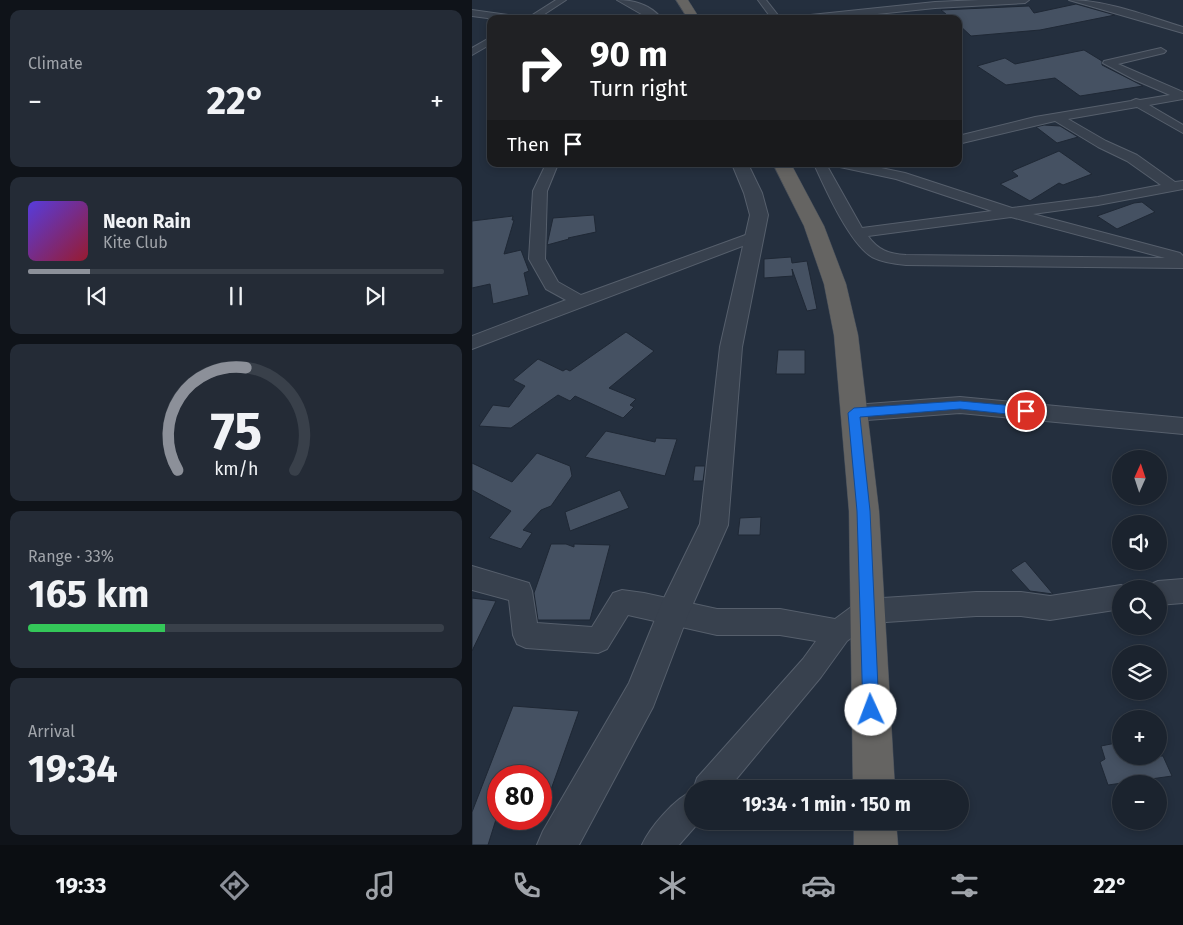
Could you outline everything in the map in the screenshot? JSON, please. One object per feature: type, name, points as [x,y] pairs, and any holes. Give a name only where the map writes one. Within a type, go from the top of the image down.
[{"type":"highway","points":[[682,0],[691,15]]},
{"type":"highway","points":[[784,167],[814,226],[835,284],[846,334],[864,511],[874,780]]},
{"type":"highway","points":[[875,830],[876,845]]},
{"type":"street","points":[[537,15],[562,0]]},
{"type":"street","points":[[622,0],[652,15]]},
{"type":"street","points":[[762,0],[774,15]]},
{"type":"street","points":[[832,8],[838,15],[935,5],[1025,0]]},
{"type":"street","points":[[1073,0],[1142,17],[1182,30]]},
{"type":"street","points":[[472,13],[487,15]]},
{"type":"street","points":[[473,50],[487,42]]},
{"type":"street","points":[[473,50],[487,49]]},
{"type":"street","points":[[1161,51],[1108,62],[1139,78],[1182,96]]},
{"type":"street","points":[[962,139],[1058,117],[1136,102],[1182,96]]},
{"type":"street","points":[[1136,102],[1182,130]]},
{"type":"street","points":[[1058,117],[1178,186]]},
{"type":"street","points":[[551,167],[540,191],[537,259],[552,285],[580,302]]},
{"type":"street","points":[[557,845],[641,695],[674,612],[714,525],[731,347],[759,215],[753,193],[741,167]]},
{"type":"street","points":[[856,167],[823,170],[834,193],[859,233],[872,250],[886,257],[906,260],[1182,263]]},
{"type":"street","points":[[870,167],[1012,213],[1182,258]]},
{"type":"street","points":[[859,233],[1098,201],[1178,186]]},
{"type":"street","points":[[472,343],[756,236]]},
{"type":"street","points":[[854,413],[960,405],[1182,426]]},
{"type":"street","points":[[472,578],[520,591],[526,635],[598,640],[622,602],[718,622],[780,622],[838,632]]},
{"type":"street","points":[[1167,592],[1182,591]]},
{"type":"street","points":[[716,780],[812,668],[838,632],[867,611],[976,604],[1021,604],[1050,608],[1112,598]]},
{"type":"street","points":[[658,845],[684,816]]},
{"type":"building","points":[[1076,4],[1115,15],[1040,30],[971,36],[962,28],[962,15],[947,15],[941,10],[1029,6],[1034,13]]},
{"type":"building","points":[[1084,50],[1102,61],[1102,65],[1143,86],[1080,96],[1055,78],[1006,85],[977,66],[1005,58],[1015,64]]},
{"type":"building","points":[[1044,125],[1060,126],[1078,137],[1057,143],[1036,127]]},
{"type":"building","points":[[1059,151],[1092,174],[1063,185],[1059,183],[1030,201],[1000,184],[1018,176],[1012,171]]},
{"type":"building","points":[[1142,202],[1155,212],[1117,229],[1097,216],[1134,203]]},
{"type":"building","points":[[594,215],[596,232],[547,245],[553,218]]},
{"type":"building","points":[[513,216],[512,220],[514,220],[504,254],[521,250],[529,271],[524,273],[529,295],[493,304],[490,284],[472,288],[472,221]]},
{"type":"building","points":[[791,257],[792,263],[807,261],[817,309],[807,311],[792,269],[793,276],[764,278],[764,259]]},
{"type":"building","points":[[626,332],[654,351],[609,388],[636,399],[630,405],[634,407],[623,418],[575,396],[570,401],[558,395],[511,428],[479,426],[493,405],[509,407],[525,386],[513,380],[538,359],[563,371],[566,369],[570,371]]},
{"type":"building","points":[[778,350],[805,350],[805,374],[776,374]]},
{"type":"building","points":[[606,431],[655,442],[656,438],[677,439],[665,476],[585,457]]},
{"type":"building","points":[[537,453],[570,466],[572,476],[551,506],[541,510],[523,530],[532,533],[521,549],[489,538],[511,511],[472,490],[472,463],[512,482]]},
{"type":"building","points":[[695,466],[705,466],[703,481],[693,481]]},
{"type":"building","points":[[620,490],[629,508],[570,531],[565,512]]},
{"type":"building","points":[[761,517],[760,535],[738,535],[740,518]]},
{"type":"building","points":[[551,544],[566,544],[574,547],[574,544],[610,545],[590,620],[538,620],[534,593]]},
{"type":"building","points":[[1025,561],[1053,594],[1030,591],[1011,570]]},
{"type":"building","points":[[472,598],[496,601],[472,651]]},
{"type":"building","points":[[513,706],[579,711],[552,787],[552,765],[490,765]]},
{"type":"building","points":[[1112,744],[1112,765],[1167,765],[1172,776],[1112,775],[1112,784],[1108,785],[1100,762],[1105,759],[1101,746]]},
{"type":"building","points":[[487,773],[487,830],[493,830],[488,845],[472,845],[472,812]]},
{"type":"route","points":[[871,710],[864,511],[854,413],[960,405],[1026,411]]}]
